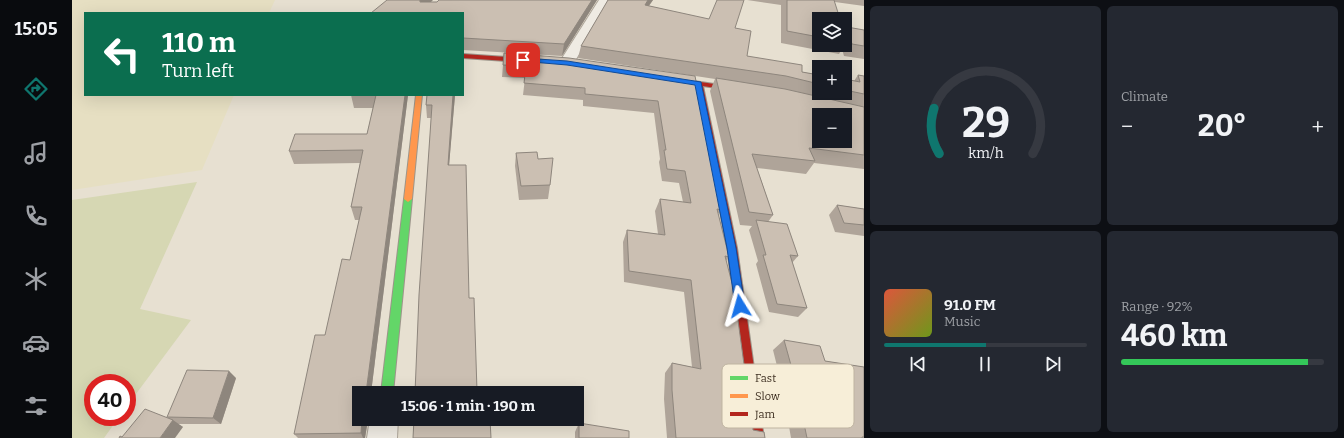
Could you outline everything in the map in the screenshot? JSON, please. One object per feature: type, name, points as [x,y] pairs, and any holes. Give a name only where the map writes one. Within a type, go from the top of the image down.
[{"type":"street","points":[[567,63],[605,0]]},
{"type":"street","points":[[464,56],[545,62]]},
{"type":"street","points":[[660,78],[754,92]]},
{"type":"street","points":[[698,84],[732,248],[748,364]]},
{"type":"street","points":[[388,386],[419,96]]},
{"type":"street","points":[[382,438],[383,426]]},
{"type":"street","points":[[757,428],[758,438]]},
{"type":"shaded area","points":[[72,0],[275,0],[269,12],[84,12],[84,96],[234,96],[202,170],[72,190]]},
{"type":"green space","points":[[197,182],[140,309],[191,320],[136,394],[136,374],[84,374],[84,426],[113,426],[104,438],[72,438],[72,200]]},
{"type":"building","points":[[387,0],[420,0],[420,2],[437,2],[439,0],[592,0],[564,44],[464,38],[464,12],[372,12]]},
{"type":"building","points":[[608,0],[648,0],[645,5],[709,19],[717,0],[744,0],[735,28],[751,31],[747,56],[802,65],[802,72],[812,74],[812,82],[786,76],[581,46]]},
{"type":"building","points":[[787,0],[834,0],[838,12],[812,12],[812,36],[787,31]]},
{"type":"building","points":[[852,28],[864,30],[864,46],[852,44]]},
{"type":"building","points":[[504,53],[569,58],[695,76],[721,210],[717,209],[729,257],[725,256],[734,291],[744,364],[722,364],[722,428],[753,428],[753,430],[764,432],[765,438],[676,438],[672,390],[672,363],[701,369],[691,280],[629,271],[627,230],[665,235],[660,199],[691,203],[685,171],[667,169],[664,150],[666,150],[658,101],[585,94],[585,88],[524,83],[526,66],[503,65]]},
{"type":"building","points":[[858,75],[864,76],[864,94],[852,91],[852,80],[860,82]]},
{"type":"building","points":[[716,78],[785,89],[812,95],[812,100],[833,100],[864,107],[864,155],[809,148],[815,161],[752,154],[773,215],[749,212]]},
{"type":"building","points":[[376,96],[405,96],[367,386],[352,386],[352,426],[362,426],[361,433],[294,434],[315,335],[325,335],[342,259],[350,260],[362,207],[351,207],[363,150],[289,151],[295,134],[367,134]]},
{"type":"building","points":[[427,96],[453,96],[448,165],[466,165],[469,298],[474,298],[477,386],[415,386],[419,295],[432,105],[426,105]]},
{"type":"building","points":[[537,152],[538,159],[553,158],[550,185],[521,186],[516,153]]},
{"type":"building","points":[[837,205],[864,209],[864,225],[844,223]]},
{"type":"building","points":[[756,220],[787,224],[798,256],[790,255],[807,308],[777,304],[763,255],[766,255]]},
{"type":"building","points":[[784,340],[820,346],[825,361],[844,364],[791,364]]},
{"type":"building","points":[[854,365],[864,367],[864,437],[807,438],[805,428],[854,428]]},
{"type":"building","points":[[187,370],[229,371],[213,418],[167,417]]},
{"type":"building","points":[[145,409],[173,420],[160,438],[119,438],[120,436],[122,437],[131,426],[136,426],[136,420]]},
{"type":"building","points":[[584,424],[629,431],[629,438],[579,438],[579,426],[584,426]]},
{"type":"building","points":[[414,426],[490,426],[491,438],[413,438]]},
{"type":"traffic: fast","points":[[388,386],[408,199]]},
{"type":"traffic: slow","points":[[408,199],[419,96]]},
{"type":"traffic: jam","points":[[464,56],[534,61]]},
{"type":"traffic: jam","points":[[667,79],[741,90]]},
{"type":"traffic: jam","points":[[699,84],[732,248],[748,364]]},
{"type":"traffic: jam","points":[[757,428],[758,438]]},
{"type":"route","points":[[523,60],[567,63],[698,84],[732,248],[740,306]]}]
